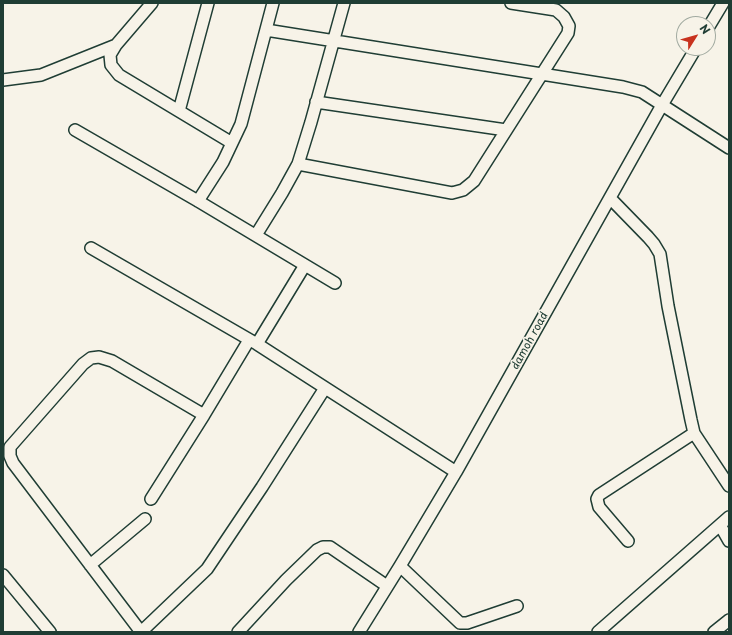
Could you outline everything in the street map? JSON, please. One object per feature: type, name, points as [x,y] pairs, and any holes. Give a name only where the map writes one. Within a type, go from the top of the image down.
[{"type":"street","points":[[152,3],[116,45],[110,55],[111,65],[119,75],[232,143]]},
{"type":"street","points":[[179,111],[208,3]]},
{"type":"street","points":[[198,201],[223,162],[241,124],[273,3]]},
{"type":"street","points":[[256,235],[298,164],[344,3]]},
{"type":"street","points":[[298,164],[452,193],[463,190],[474,181],[568,33],[569,26],[564,17],[556,10],[511,3]]},
{"type":"street","points":[[715,16],[723,3]]},
{"type":"street","points":[[266,30],[623,87],[642,92],[729,148]]},
{"type":"street","points":[[3,80],[41,75],[116,45]]},
{"type":"street","name":"damoh road","points":[[358,632],[400,566],[456,472],[662,105],[691,56]]},
{"type":"street","points":[[316,102],[506,130]]},
{"type":"street","points":[[75,130],[256,235],[335,283]]},
{"type":"street","points":[[610,198],[648,237],[660,254],[670,314],[694,434],[729,486]]},
{"type":"street","points":[[91,248],[253,342],[456,472]]},
{"type":"street","points":[[151,499],[204,415],[305,265]]},
{"type":"street","points":[[204,415],[112,361],[99,357],[91,358],[83,364],[10,447],[10,456],[13,463],[141,632],[206,569],[262,487],[325,388]]},
{"type":"street","points":[[628,541],[600,507],[597,499],[599,495],[694,434]]},
{"type":"street","points":[[598,632],[729,517]]},
{"type":"street","points":[[90,565],[145,519]]},
{"type":"street","points":[[720,525],[729,541]]},
{"type":"street","points":[[238,632],[286,580],[317,550],[323,547],[330,546],[387,586]]},
{"type":"street","points":[[400,566],[460,623],[467,623],[517,606]]},
{"type":"street","points":[[3,575],[50,632]]},
{"type":"street","points":[[714,632],[729,620]]}]
